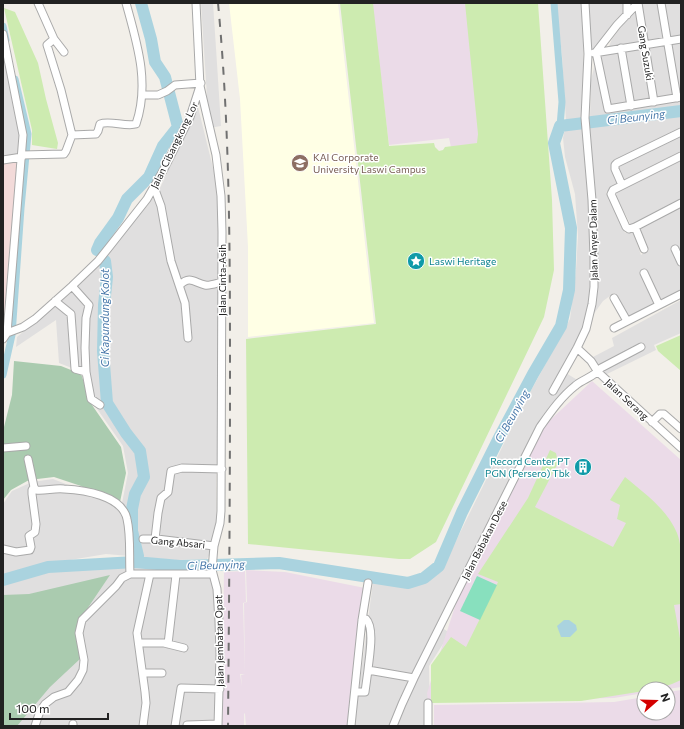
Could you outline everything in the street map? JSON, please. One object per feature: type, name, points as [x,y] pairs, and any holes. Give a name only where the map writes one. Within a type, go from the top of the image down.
[{"type":"street","points":[[38,3],[54,39],[64,52]]},
{"type":"street","points":[[72,135],[96,134],[100,124],[103,122],[135,125],[142,95],[141,62],[126,3]]},
{"type":"street","name":"Jalan Cinta-Asih","points":[[196,3],[200,84],[214,148],[220,185],[222,232],[221,516],[212,558]]},
{"type":"street","name":"Jalan Anyer Dalam","points":[[553,391],[586,329],[594,287],[592,200],[585,118],[588,54],[585,3]]},
{"type":"street","points":[[626,3],[627,15]]},
{"type":"street","points":[[596,52],[638,3]]},
{"type":"street","name":"Gang Suzuki","points":[[638,3],[654,102]]},
{"type":"street","points":[[596,52],[608,109],[679,98],[667,41],[662,3]]},
{"type":"street","points":[[3,34],[5,53],[23,128],[25,155],[9,333]]},
{"type":"street","points":[[3,160],[25,155],[64,154],[66,152],[72,135],[47,45],[54,39]]},
{"type":"street","points":[[588,54],[681,39]]},
{"type":"street","points":[[621,48],[631,106]]},
{"type":"street","points":[[142,95],[158,95],[176,85],[200,84]]},
{"type":"street","name":"Jalan Cibangkong Lor","points":[[9,333],[30,323],[56,301],[98,261],[110,246],[154,187],[190,117],[200,84]]},
{"type":"street","points":[[622,185],[615,164],[681,132]]},
{"type":"street","points":[[681,156],[613,190],[611,196],[626,227],[629,229],[681,204]]},
{"type":"street","points":[[154,187],[161,206],[171,260],[185,303],[188,338]]},
{"type":"street","points":[[635,227],[644,249]]},
{"type":"street","points":[[675,249],[681,262]]},
{"type":"street","points":[[644,273],[659,305]]},
{"type":"street","points":[[180,285],[187,280],[206,285],[222,282]]},
{"type":"street","points":[[72,286],[89,306],[86,318],[86,372],[91,400],[98,404]]},
{"type":"street","points":[[614,328],[681,294]]},
{"type":"street","points":[[614,298],[627,321]]},
{"type":"street","points":[[56,301],[71,314],[74,368],[76,370],[86,372]]},
{"type":"street","name":"Jalan Babakan Dese","points":[[393,726],[414,678],[540,427],[558,403],[574,386],[598,372],[600,368],[641,346]]},
{"type":"street","name":"Jalan Serang","points":[[577,348],[591,361],[598,372],[681,448]]},
{"type":"street","points":[[652,422],[660,414],[664,414],[681,429]]},
{"type":"street","points":[[3,448],[26,446]]},
{"type":"street","points":[[3,549],[16,552],[30,550],[31,547],[29,536],[35,532],[36,524],[32,494],[34,487],[28,459]]},
{"type":"street","points":[[155,539],[161,498],[168,492],[171,471],[182,468],[222,469]]},
{"type":"street","points":[[34,487],[37,490],[61,488],[89,493],[105,497],[118,505],[127,518],[130,573]]},
{"type":"street","name":"Gang Absari","points":[[143,540],[155,539],[214,546]]},
{"type":"street","name":"Jalan Jembatan Opat","points":[[212,558],[212,572],[218,590],[220,654],[218,725]]},
{"type":"street","points":[[35,726],[40,711],[45,704],[54,697],[68,692],[80,677],[84,663],[79,633],[82,620],[122,578],[130,573],[176,575],[212,572]]},
{"type":"street","points":[[144,726],[146,703],[138,633],[150,574]]},
{"type":"street","points":[[168,644],[176,575]]},
{"type":"street","points":[[351,726],[362,620],[368,584]]},
{"type":"street","points":[[355,692],[365,692],[371,645],[368,621],[366,619],[362,620]]},
{"type":"street","points":[[140,643],[168,644],[184,648]]},
{"type":"street","points":[[368,670],[414,678]]},
{"type":"street","points":[[142,673],[162,673]]},
{"type":"street","points":[[175,726],[180,691],[182,688],[220,689]]},
{"type":"street","points":[[428,703],[428,726]]},
{"type":"street","points":[[187,725],[218,725]]},
{"type":"shaded area","points":[[201,3],[213,3],[221,126],[209,128]]},
{"type":"shaded area","name":"KAI Corporate University Laswi Campus","points":[[229,3],[338,3],[374,323],[248,337],[248,247],[240,99]]},
{"type":"shaded area","points":[[372,3],[466,3],[480,143],[451,147],[449,138],[389,145]]},
{"type":"shaded area","points":[[556,3],[581,3],[583,20],[584,120],[566,121],[562,55]]},
{"type":"shaded area","points":[[589,3],[637,3],[597,51],[589,49]]},
{"type":"shaded area","points":[[642,3],[681,3],[681,39],[607,51],[612,39],[637,6]]},
{"type":"shaded area","points":[[681,42],[681,107],[590,118],[591,80],[597,56]]},
{"type":"shaded area","points":[[3,48],[10,71],[24,158],[3,160]]},
{"type":"shaded area","points":[[197,103],[215,176],[220,227],[218,432],[216,482],[217,541],[207,559],[176,560],[106,554],[64,561],[3,575],[3,504],[12,491],[32,482],[53,479],[89,493],[122,503],[128,473],[123,446],[93,403],[82,372],[59,363],[56,320],[16,347],[17,337],[43,315],[147,206],[160,188],[188,129]]},
{"type":"shaded area","points":[[681,115],[681,155],[606,192],[625,233],[632,230],[641,255],[647,250],[637,229],[681,207],[681,292],[628,319],[614,293],[603,301],[593,315],[590,314],[594,296],[586,127]]},
{"type":"shaded area","points":[[584,127],[593,254],[590,293],[586,322],[580,339],[561,370],[579,381],[542,422],[439,626],[450,633],[429,666],[430,726],[354,726],[373,582],[408,586],[427,581],[439,572],[446,563],[521,409],[570,319],[576,270],[578,236],[575,194],[565,157],[563,138],[565,129]]},
{"type":"shaded area","points":[[681,158],[681,201],[631,225],[613,191]]},
{"type":"shaded area","points":[[3,162],[19,162],[3,326]]},
{"type":"shaded area","points":[[681,300],[681,333],[654,345],[656,350],[605,375],[593,357],[614,346],[612,338]]},
{"type":"shaded area","points":[[14,361],[61,366],[81,374],[92,405],[121,447],[126,473],[120,502],[108,501],[81,486],[54,477],[29,480],[11,490],[3,500],[3,431],[12,395]]},
{"type":"shaded area","points":[[592,381],[681,460],[681,687],[676,688],[676,681],[636,681],[636,694],[614,698],[428,701],[427,693],[461,588],[546,424]]},
{"type":"shaded area","points":[[136,564],[210,567],[226,645],[225,726],[3,726],[3,580],[48,567]]},
{"type":"shaded area","points":[[246,570],[285,572],[370,589],[352,726],[246,726],[244,713],[244,726],[222,726],[224,572],[245,571],[246,602],[243,603],[245,674],[244,603],[247,602]]},
{"type":"shaded area","points":[[110,575],[83,615],[81,658],[50,687],[17,726],[3,726],[3,595],[29,594]]},
{"type":"shaded area","points":[[681,690],[681,726],[434,726],[434,705],[614,702],[636,698],[636,721],[676,721],[676,691]]},
{"type":"green space","points":[[340,3],[373,3],[389,146],[434,143],[435,147],[439,151],[443,150],[445,147],[477,143],[478,134],[465,3],[538,3],[552,200],[554,270],[544,317],[436,542],[410,559],[248,544],[246,339],[376,324]]},
{"type":"green space","points":[[4,8],[15,12],[38,63],[58,143],[57,149],[32,145],[32,130]]},
{"type":"green space","points":[[681,335],[681,371],[658,351],[656,346]]},
{"type":"green space","points":[[550,450],[556,453],[558,463],[535,507],[613,547],[626,523],[617,519],[620,505],[610,500],[625,477],[647,495],[667,516],[677,533],[681,548],[681,604],[674,605],[681,644],[681,680],[676,682],[676,681],[636,681],[636,692],[581,701],[431,703],[431,665],[451,637],[466,647],[498,582],[478,574],[528,498]]},
{"type":"green space","points":[[477,576],[497,585],[480,620],[460,611]]},
{"type":"water","points":[[564,620],[569,620],[576,625],[577,630],[570,637],[561,637],[557,626]]},
{"type":"waterway","name":"Ci Kapundung Kolot","points":[[97,250],[100,243],[118,218],[127,199],[149,177],[163,146],[178,127],[165,77],[155,62],[151,39],[141,3]]},
{"type":"waterway","points":[[554,3],[562,102],[560,126]]},
{"type":"waterway","points":[[3,26],[6,40]]},
{"type":"waterway","points":[[3,375],[12,335],[28,134],[15,79]]},
{"type":"waterway","name":"Ci Beunying","points":[[3,580],[48,567],[135,562],[180,566],[279,563],[408,583],[424,578],[439,566],[462,512],[500,436],[533,374],[561,326],[569,290],[571,228],[554,143],[560,126],[681,111]]},
{"type":"waterway","name":"Ci Kapundung Kolot","points":[[105,261],[107,277],[104,305],[103,351],[107,403],[126,433],[140,451],[144,477],[135,494],[132,509],[132,531],[138,556],[135,562]]},
{"type":"railway","points":[[218,3],[225,98],[229,239],[230,424],[228,726]]},
{"type":"place","name":"KAI Corporate University Laswi Campus","points":[[300,163]]},
{"type":"place","name":"Laswi Heritage","points":[[416,261]]},
{"type":"place","name":"Record Center PT PGN (Persero) Tbk","points":[[583,467]]}]
